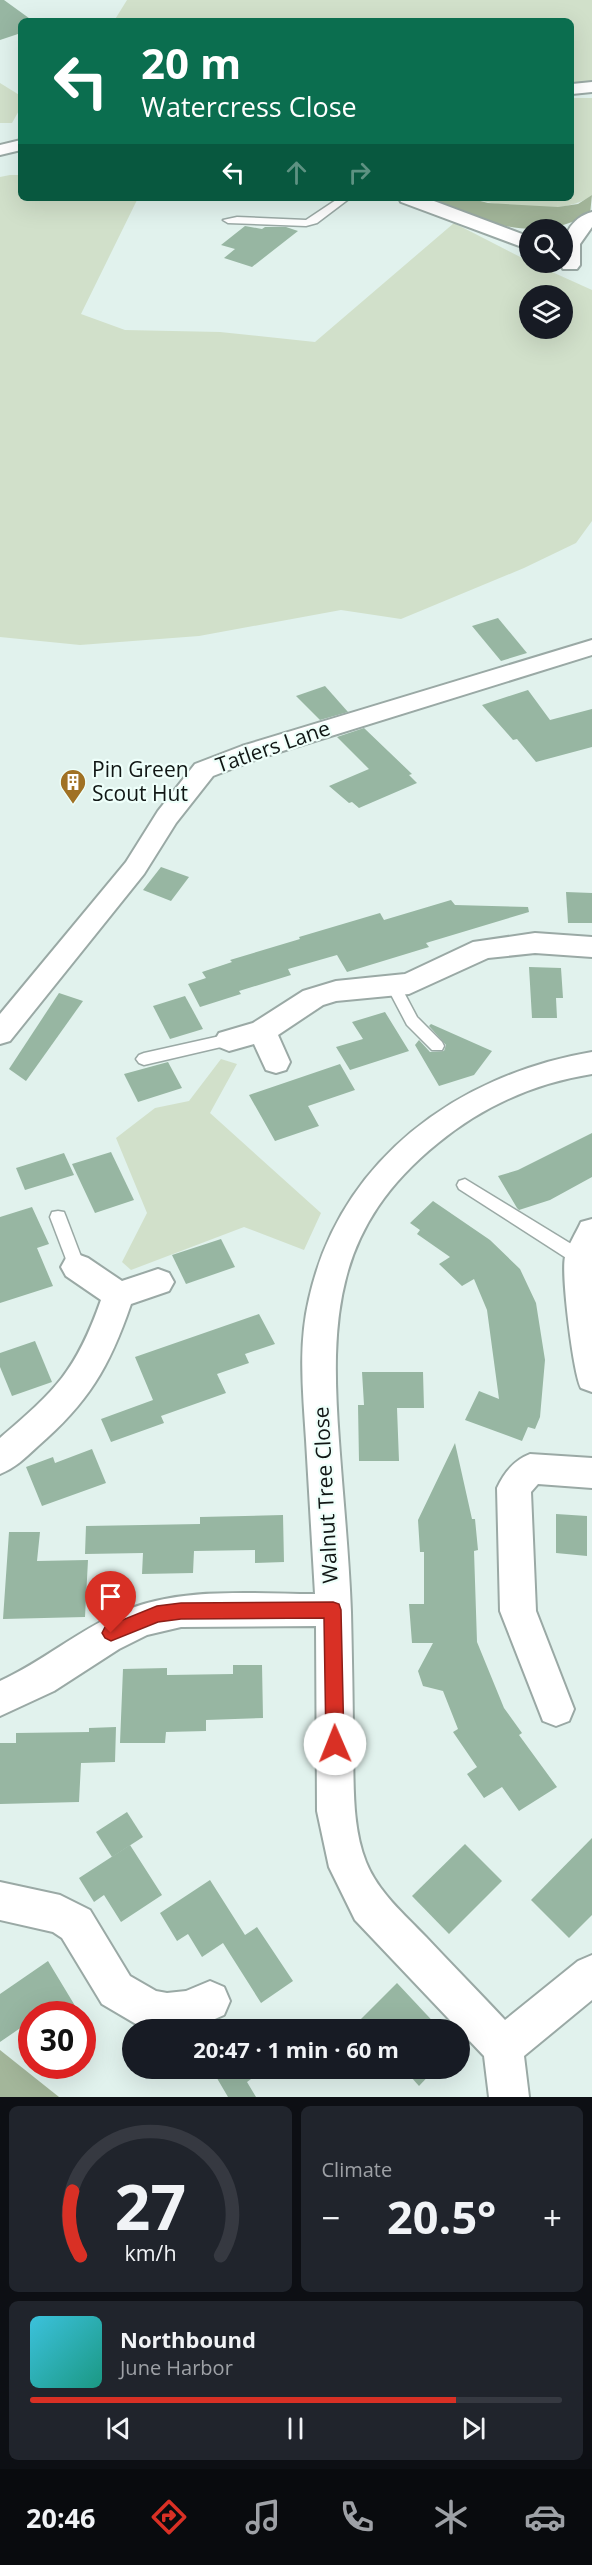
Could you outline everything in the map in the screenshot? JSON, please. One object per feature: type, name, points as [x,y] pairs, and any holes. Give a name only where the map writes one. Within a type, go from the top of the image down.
[{"type":"street","points":[[574,89],[592,87]]},
{"type":"street","points":[[0,150],[18,146]]},
{"type":"street","points":[[417,201],[519,236]]},
{"type":"street","name":"Tatlers Lane","points":[[0,1034],[135,868],[166,818],[204,770],[251,752],[592,647]]},
{"type":"street","points":[[230,1040],[262,1031],[304,1002],[325,994],[409,984],[483,949],[535,943],[592,946]]},
{"type":"street","points":[[262,1031],[276,1062]]},
{"type":"street","name":"Walnut Tree Close","points":[[503,2047],[369,1905],[348,1868],[336,1811],[333,1610],[318,1374],[320,1344],[324,1300],[334,1265],[366,1200],[383,1177],[424,1135],[504,1087],[552,1071],[592,1063]]},
{"type":"street","points":[[586,1244],[587,1347],[592,1378]]},
{"type":"street","points":[[77,1267],[118,1295]]},
{"type":"street","points":[[118,1295],[158,1282]]},
{"type":"street","points":[[0,1459],[53,1413],[81,1380],[103,1338],[118,1295]]},
{"type":"street","points":[[556,1709],[518,1611],[514,1488],[530,1469],[592,1473]]},
{"type":"street","points":[[0,1700],[31,1686],[111,1633],[157,1614],[181,1611],[333,1610]]},
{"type":"street","points":[[0,1901],[60,1914],[76,1924],[116,1990],[150,2010],[167,2013],[186,2011],[210,2001]]},
{"type":"street","points":[[509,2097],[503,2047],[592,1975]]},
{"type":"lane","points":[[228,220],[241,218],[296,223],[312,221],[341,201]]},
{"type":"lane","points":[[394,987],[412,1021],[437,1046]]},
{"type":"lane","points":[[144,1059],[230,1040]]},
{"type":"lane","points":[[465,1185],[586,1244]]},
{"type":"lane","points":[[58,1217],[77,1267]]},
{"type":"green space","points":[[127,0],[592,0],[592,82],[574,83],[574,18],[116,18]]},
{"type":"green space","points":[[0,83],[18,94],[18,112],[12,123],[0,123]]},
{"type":"green space","points":[[574,98],[592,98],[592,195],[581,202],[550,208],[484,201],[574,201]]},
{"type":"green space","points":[[18,175],[18,201],[137,201],[81,314],[125,330],[220,332],[315,342],[454,223],[519,256],[519,273],[554,273],[592,290],[592,521],[576,543],[524,568],[401,619],[341,610],[199,636],[80,645],[0,637],[0,177]]},
{"type":"green space","points":[[592,195],[590,214],[573,222],[573,219],[519,219],[519,229],[472,217],[432,201],[480,201],[558,207],[578,204]]},
{"type":"green space","points":[[221,1059],[237,1064],[210,1113],[321,1213],[304,1250],[244,1227],[131,1270],[122,1262],[147,1213],[116,1138],[155,1108],[189,1101]]},
{"type":"green space","points":[[0,2050],[18,2064],[18,2079],[36,2079],[59,2097],[0,2097]]},
{"type":"building","points":[[0,0],[4,0],[29,18],[18,18],[18,34],[0,40]]},
{"type":"building","points":[[245,226],[262,229],[286,227],[298,231],[252,267],[224,258],[235,249],[221,245]]},
{"type":"building","points":[[498,618],[527,653],[501,661],[472,626]]},
{"type":"building","points":[[325,686],[348,712],[320,720],[296,696]]},
{"type":"building","points":[[528,690],[550,720],[592,709],[592,747],[536,762],[517,739],[513,740],[482,705]]},
{"type":"building","points":[[364,728],[412,774],[409,775],[417,783],[359,808],[352,802],[349,803],[329,786],[369,769],[337,737]]},
{"type":"building","points":[[161,867],[189,877],[171,901],[143,890]]},
{"type":"building","points":[[566,892],[592,893],[592,923],[568,923]]},
{"type":"building","points":[[451,900],[455,905],[528,907],[529,912],[426,943],[429,947],[347,972],[337,955],[288,969],[291,975],[239,991],[241,994],[200,1007],[188,984],[206,978],[202,972],[232,962],[230,960],[300,939],[299,937],[380,913],[384,920]]},
{"type":"building","points":[[529,967],[561,968],[563,998],[556,998],[557,1018],[532,1018]]},
{"type":"building","points":[[59,993],[83,1001],[26,1081],[9,1069]]},
{"type":"building","points":[[185,996],[203,1029],[170,1039],[153,1006]]},
{"type":"building","points":[[385,1012],[409,1051],[350,1070],[336,1047],[363,1039],[352,1022]]},
{"type":"building","points":[[431,1024],[492,1051],[474,1075],[439,1086],[415,1045],[419,1040],[430,1052],[444,1051],[446,1045],[429,1026]]},
{"type":"building","points":[[168,1062],[182,1088],[138,1102],[124,1074]]},
{"type":"building","points":[[340,1064],[355,1090],[308,1106],[319,1126],[275,1141],[249,1095]]},
{"type":"building","points":[[592,1133],[592,1177],[550,1200],[519,1210],[498,1176],[518,1170]]},
{"type":"building","points":[[111,1152],[134,1200],[95,1213],[72,1164]]},
{"type":"building","points":[[64,1153],[74,1175],[25,1190],[16,1168]]},
{"type":"building","points":[[433,1201],[490,1240],[520,1269],[536,1303],[545,1360],[540,1417],[535,1429],[528,1427],[522,1441],[465,1420],[479,1391],[499,1399],[487,1310],[474,1279],[462,1286],[439,1264],[450,1257],[417,1234],[420,1230],[410,1223]]},
{"type":"building","points":[[32,1207],[49,1244],[37,1248],[53,1286],[0,1303],[0,1217]]},
{"type":"building","points":[[221,1239],[235,1267],[186,1284],[172,1255]]},
{"type":"building","points":[[259,1314],[275,1344],[245,1354],[249,1363],[217,1374],[226,1393],[161,1416],[164,1423],[111,1442],[101,1419],[153,1400],[135,1357]]},
{"type":"building","points":[[35,1341],[52,1382],[12,1396],[0,1367],[0,1353]]},
{"type":"building","points":[[362,1372],[423,1372],[424,1408],[397,1408],[399,1461],[359,1461],[358,1405],[364,1405]]},
{"type":"building","points":[[455,1443],[472,1519],[475,1519],[478,1550],[474,1551],[477,1642],[504,1708],[522,1733],[519,1735],[557,1787],[519,1811],[502,1787],[484,1798],[467,1774],[477,1767],[453,1732],[458,1729],[443,1691],[423,1686],[418,1671],[433,1643],[412,1643],[409,1604],[424,1604],[424,1552],[420,1552],[418,1520]]},
{"type":"building","points":[[92,1449],[106,1483],[42,1506],[26,1467],[53,1457],[55,1463]]},
{"type":"building","points":[[556,1514],[587,1516],[587,1556],[556,1553]]},
{"type":"building","points":[[283,1515],[284,1562],[255,1563],[255,1550],[194,1551],[193,1573],[142,1574],[143,1553],[85,1554],[86,1526],[200,1524],[200,1517]]},
{"type":"building","points":[[9,1532],[40,1532],[37,1561],[88,1560],[85,1617],[3,1619]]},
{"type":"building","points":[[233,1665],[262,1665],[263,1718],[206,1720],[206,1731],[166,1732],[165,1743],[120,1743],[123,1669],[167,1668],[167,1675],[233,1674]]},
{"type":"building","points":[[116,1727],[115,1762],[81,1763],[79,1802],[0,1804],[0,1743],[16,1743],[16,1733],[89,1732],[89,1728]]},
{"type":"building","points":[[127,1812],[143,1837],[112,1857],[96,1832]]},
{"type":"building","points":[[592,1838],[592,1915],[569,1938],[531,1900]]},
{"type":"building","points":[[465,1844],[502,1881],[449,1934],[412,1896]]},
{"type":"building","points":[[130,1845],[162,1895],[121,1922],[104,1895],[94,1902],[79,1878]]},
{"type":"building","points":[[210,1880],[245,1935],[257,1927],[293,1981],[261,2003],[223,1943],[202,1957],[188,1934],[177,1941],[160,1913]]},
{"type":"building","points":[[48,1961],[72,2001],[18,2001],[18,2030],[0,2042],[0,1994]]},
{"type":"building","points":[[397,1983],[431,2019],[361,2019]]},
{"type":"building","points":[[217,2079],[251,2079],[247,2082],[256,2097],[228,2097]]},
{"type":"building","points":[[413,2079],[426,2079],[419,2086]]},
{"type":"place","name":"Pin Green Scout Hut","points":[[73,805]]},
{"type":"route","points":[[111,1633],[157,1614],[181,1611],[333,1610],[335,1744]]}]
